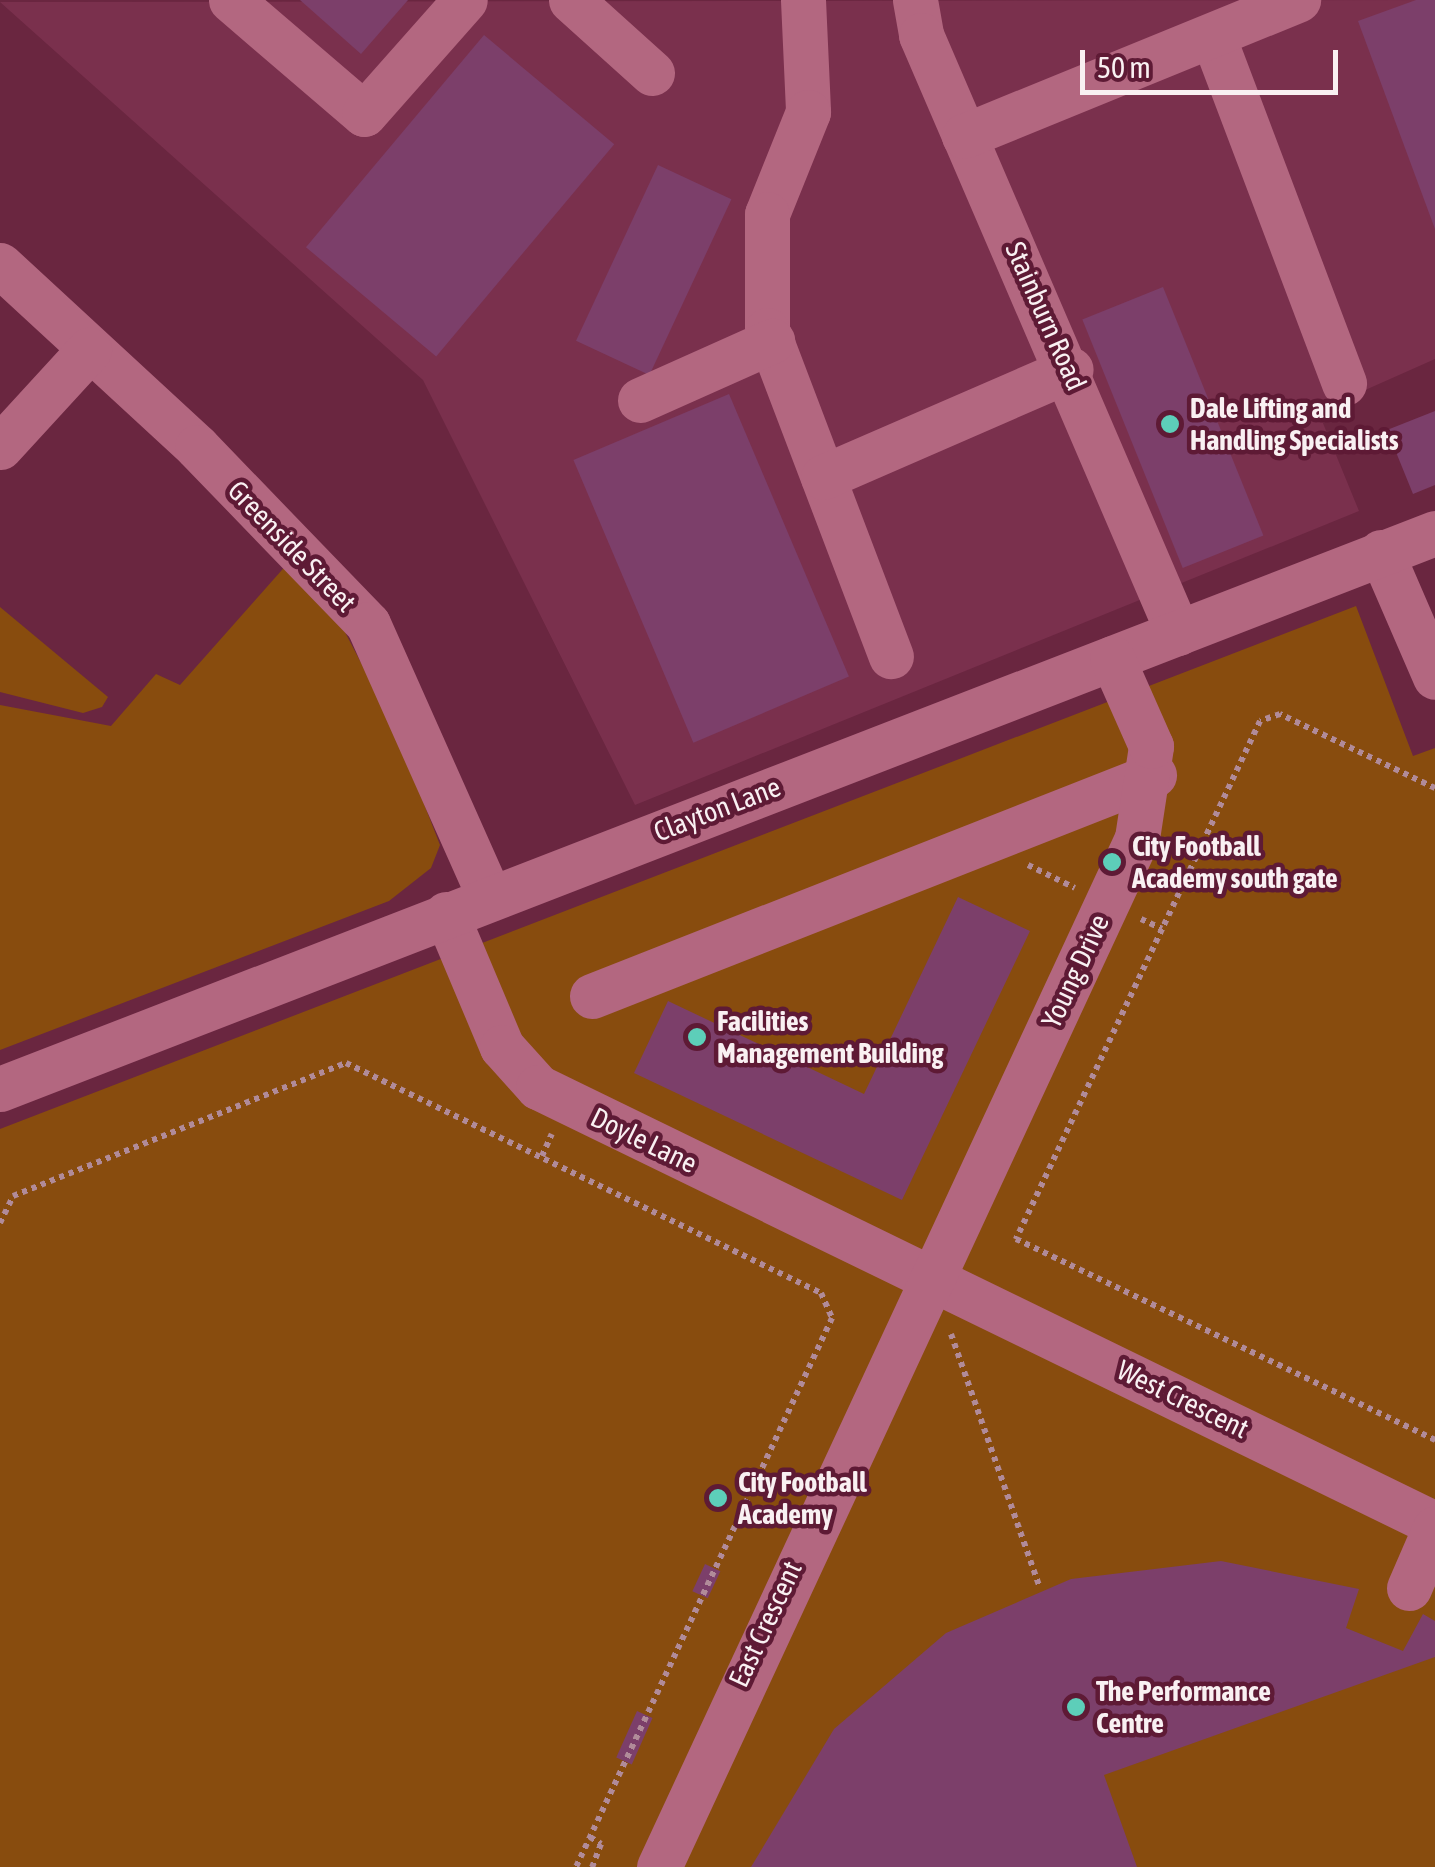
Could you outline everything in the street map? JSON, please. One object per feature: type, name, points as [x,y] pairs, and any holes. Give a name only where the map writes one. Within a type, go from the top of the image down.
[{"type":"street","points":[[231,0],[364,114],[465,0]]},
{"type":"street","points":[[571,0],[652,73]]},
{"type":"street","points":[[802,0],[808,112],[767,214],[772,341],[891,656]]},
{"type":"street","name":"Stainburn Road","points":[[915,0],[964,136],[1071,369],[1178,633]]},
{"type":"street","points":[[964,136],[1214,39],[1298,0]]},
{"type":"street","points":[[1214,39],[1344,384]]},
{"type":"street","name":"Greenside Street","points":[[0,265],[368,624],[489,896]]},
{"type":"street","points":[[640,400],[772,341]]},
{"type":"street","points":[[0,447],[89,350]]},
{"type":"street","points":[[823,477],[1071,369]]},
{"type":"street","name":"Clayton Lane","points":[[0,1089],[489,896],[1435,533]]},
{"type":"street","points":[[1381,552],[1435,677]]},
{"type":"street","name":"Young Drive","points":[[930,1276],[1137,838],[1154,775],[1152,746],[1112,658]]},
{"type":"street","points":[[592,996],[1154,775]]},
{"type":"street","name":"Doyle Lane","points":[[446,914],[502,1048],[538,1087],[930,1276]]},
{"type":"street","name":"West Crescent","points":[[930,1276],[1435,1526]]},
{"type":"street","name":"East Crescent","points":[[659,1867],[682,1804],[930,1276]]},
{"type":"street","points":[[1408,1588],[1435,1526]]},
{"type":"path","points":[[1435,788],[1280,714],[1260,721],[1016,1239],[1435,1440]]},
{"type":"path","points":[[0,1222],[13,1196],[346,1063],[821,1293],[832,1318],[576,1867]]},
{"type":"path","points":[[930,1276],[1040,1588]]},
{"type":"path","points":[[590,1837],[601,1844],[592,1867]]},
{"type":"shaded area","points":[[1435,0],[1435,359],[1318,411],[1359,511],[635,805],[423,380],[0,2]]},
{"type":"shaded area","points":[[289,562],[336,615],[393,724],[440,845],[431,868],[389,901],[0,1050],[0,705],[111,726],[156,674],[180,685]]},
{"type":"shaded area","name":"City Football Academy","points":[[1356,606],[1413,756],[1435,748],[1435,1867],[0,1867],[0,1129]]},
{"type":"shaded area","points":[[0,607],[108,697],[102,707],[83,713],[0,692]]},
{"type":"building","points":[[300,0],[408,0],[361,54]]},
{"type":"building","points":[[1416,0],[1435,0],[1435,229],[1358,21]]},
{"type":"building","points":[[484,35],[614,144],[436,356],[306,247]]},
{"type":"building","points":[[658,165],[731,199],[649,375],[576,341]]},
{"type":"building","points":[[1163,287],[1263,535],[1183,568],[1082,320]]},
{"type":"building","points":[[729,394],[849,677],[693,743],[573,460]]},
{"type":"building","points":[[1435,411],[1435,485],[1413,494],[1387,430]]},
{"type":"building","name":"Facilities Management Building","points":[[958,897],[1030,931],[902,1200],[634,1073],[668,1001],[864,1094]]},
{"type":"building","name":"The Performance Centre","points":[[1221,1561],[1359,1589],[1346,1628],[1403,1651],[1423,1614],[1435,1621],[1435,1657],[1104,1775],[1137,1867],[751,1867],[834,1729],[946,1633],[1071,1579]]},
{"type":"building","points":[[705,1564],[720,1571],[708,1598],[692,1591]]},
{"type":"building","points":[[637,1711],[653,1718],[632,1765],[616,1758]]},
{"type":"place","name":"Dale Lifting and Handling Specialists","points":[[1170,424]]},
{"type":"place","name":"City Football Academy south gate","points":[[1112,862]]},
{"type":"place","name":"Facilities Management Building","points":[[697,1037]]},
{"type":"place","name":"City Football Academy","points":[[718,1498]]},
{"type":"place","name":"The Performance Centre","points":[[1076,1707]]}]
